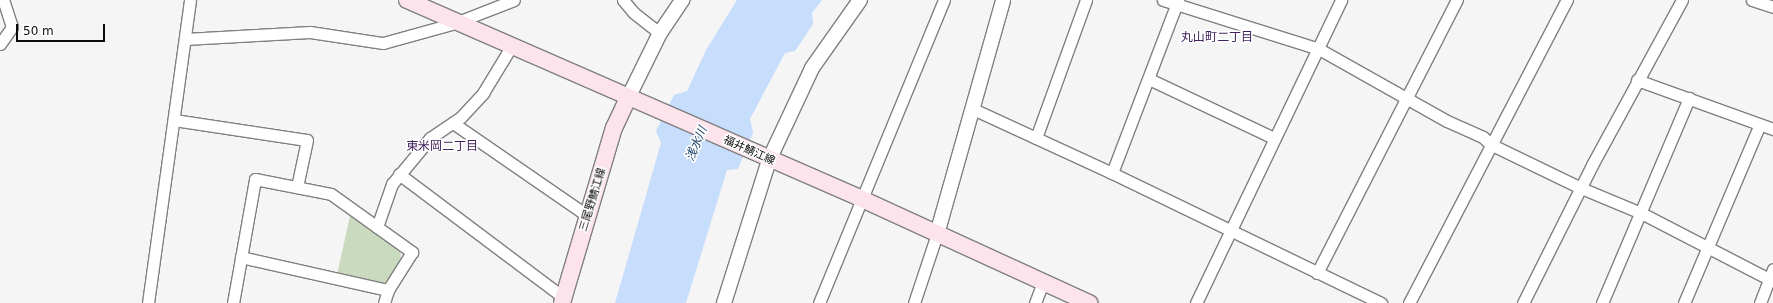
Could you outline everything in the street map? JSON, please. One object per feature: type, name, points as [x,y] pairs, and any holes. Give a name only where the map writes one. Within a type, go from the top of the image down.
[{"type":"main road","name":"福井鯖江線","points":[[407,0],[455,23],[862,199],[1089,303]]},
{"type":"main road","name":"三尾野鯖江線","points":[[563,301],[614,128],[628,98]]},
{"type":"street","points":[[0,44],[12,27],[3,0]]},
{"type":"street","points":[[148,303],[190,0]]},
{"type":"street","points":[[185,38],[310,32],[383,42],[455,23],[514,0]]},
{"type":"street","points":[[623,0],[634,13],[660,34]]},
{"type":"street","points":[[628,98],[660,34],[682,0]]},
{"type":"street","points":[[724,303],[769,160],[812,68],[860,0]]},
{"type":"street","points":[[819,303],[944,0]]},
{"type":"street","points":[[914,303],[937,234],[1003,0]]},
{"type":"street","points":[[1036,138],[1086,0]]},
{"type":"street","points":[[1163,0],[1177,2],[1319,49],[1447,121],[1482,137],[1490,144],[1581,188],[1641,212],[1772,276],[1760,303]]},
{"type":"street","points":[[1196,303],[1274,138],[1319,49],[1341,0]]},
{"type":"street","points":[[1317,273],[1457,0]]},
{"type":"street","points":[[1409,303],[1490,144],[1567,0]]},
{"type":"street","points":[[1523,303],[1637,80],[1682,0]]},
{"type":"street","points":[[1752,0],[1773,8]]},
{"type":"street","points":[[1112,173],[1177,2]]},
{"type":"street","points":[[378,228],[392,184],[430,138],[453,122],[483,93],[512,47]]},
{"type":"street","points":[[1148,79],[1274,138]]},
{"type":"street","points":[[1637,80],[1773,130]]},
{"type":"street","points":[[1602,303],[1689,98]]},
{"type":"street","points":[[973,109],[1112,173],[1381,303]]},
{"type":"street","points":[[174,120],[307,140],[297,187]]},
{"type":"street","points":[[453,122],[588,216]]},
{"type":"street","points":[[1684,303],[1760,124]]},
{"type":"street","points":[[400,174],[563,301]]},
{"type":"street","points":[[233,303],[255,179],[331,194],[412,252],[388,290],[384,303]]},
{"type":"street","points":[[241,257],[388,290]]},
{"type":"street","points":[[1035,303],[1043,282]]},
{"type":"green space","points":[[350,216],[400,250],[401,259],[386,283],[375,285],[337,275]]},
{"type":"water","name":"浅水川","points":[[737,0],[822,0],[812,13],[813,24],[795,51],[785,53],[750,119],[753,133],[738,169],[727,170],[686,303],[615,303],[661,143],[656,131],[674,95],[687,91],[706,50]]},
{"type":"district","name":"丸山町二丁目","points":[[1217,38]]},
{"type":"district","name":"東米岡二丁目","points":[[442,147]]}]
